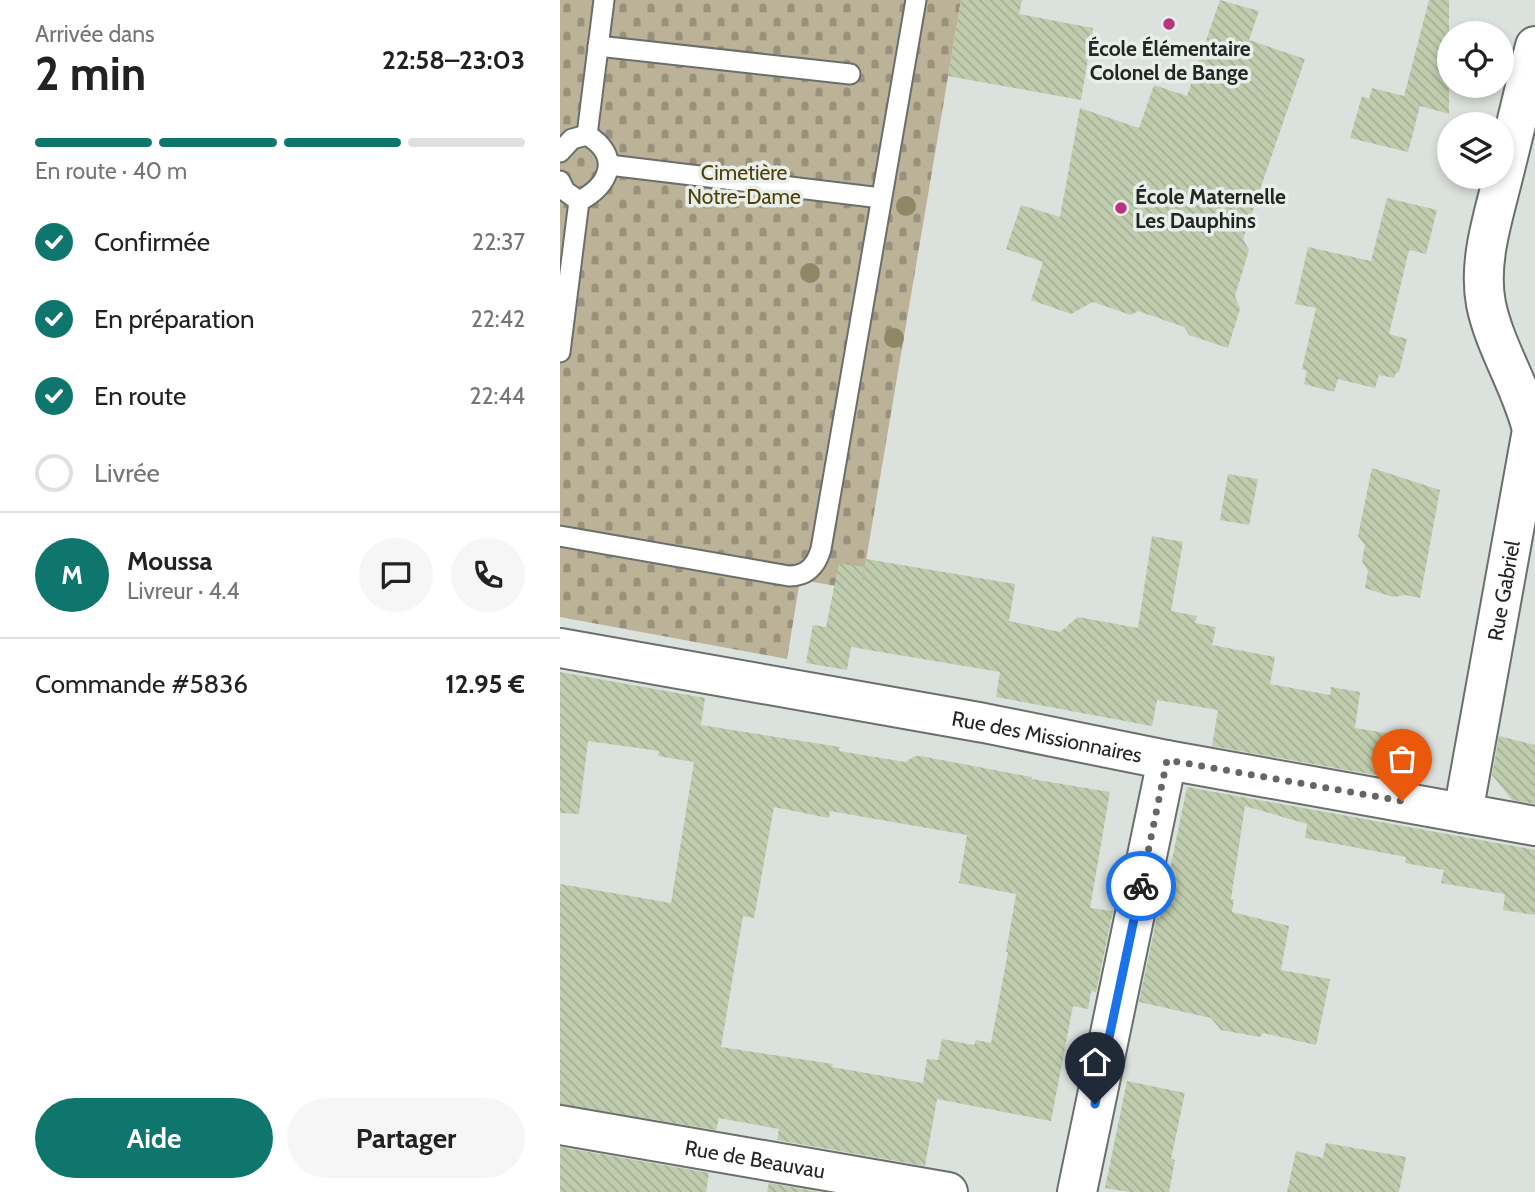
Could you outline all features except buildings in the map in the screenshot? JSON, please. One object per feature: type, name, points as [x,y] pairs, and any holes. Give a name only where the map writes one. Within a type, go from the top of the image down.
[{"type":"street","name":"Rue Gabriel","points":[[1464,813],[1532,430],[1526,385],[1503,355],[1482,278],[1489,236],[1535,47]]},
{"type":"street","name":"Rue des Missionnaires","points":[[560,648],[984,723],[1167,760],[1535,827]]},
{"type":"street","points":[[1077,1192],[1167,760]]},
{"type":"street","name":"Rue de Beauvau","points":[[560,1125],[948,1192]]},
{"type":"lane","points":[[587,135],[604,0]]},
{"type":"lane","points":[[560,536],[789,576],[798,576],[813,568],[821,550],[916,0]]},
{"type":"lane","points":[[598,46],[849,74]]},
{"type":"lane","points":[[560,152],[572,139],[587,135],[599,142],[608,155],[609,165],[592,195],[579,201]]},
{"type":"lane","points":[[609,165],[881,198]]},
{"type":"lane","points":[[560,181],[565,191],[579,201]]},
{"type":"lane","points":[[560,352],[579,201]]},
{"type":"green space","name":"Cimetière Notre-Dame","points":[[560,0],[961,0],[861,590],[800,580],[787,659],[560,617]]},
{"type":"way so far","points":[[1141,886],[1167,760],[1402,801]]},
{"type":"place","name":"École Élémentaire Colonel de Bange","points":[[1169,24]]},
{"type":"place","name":"École Maternelle Les Dauphins","points":[[1121,208]]},
{"type":"route","points":[[1095,1104],[1141,886]]}]
